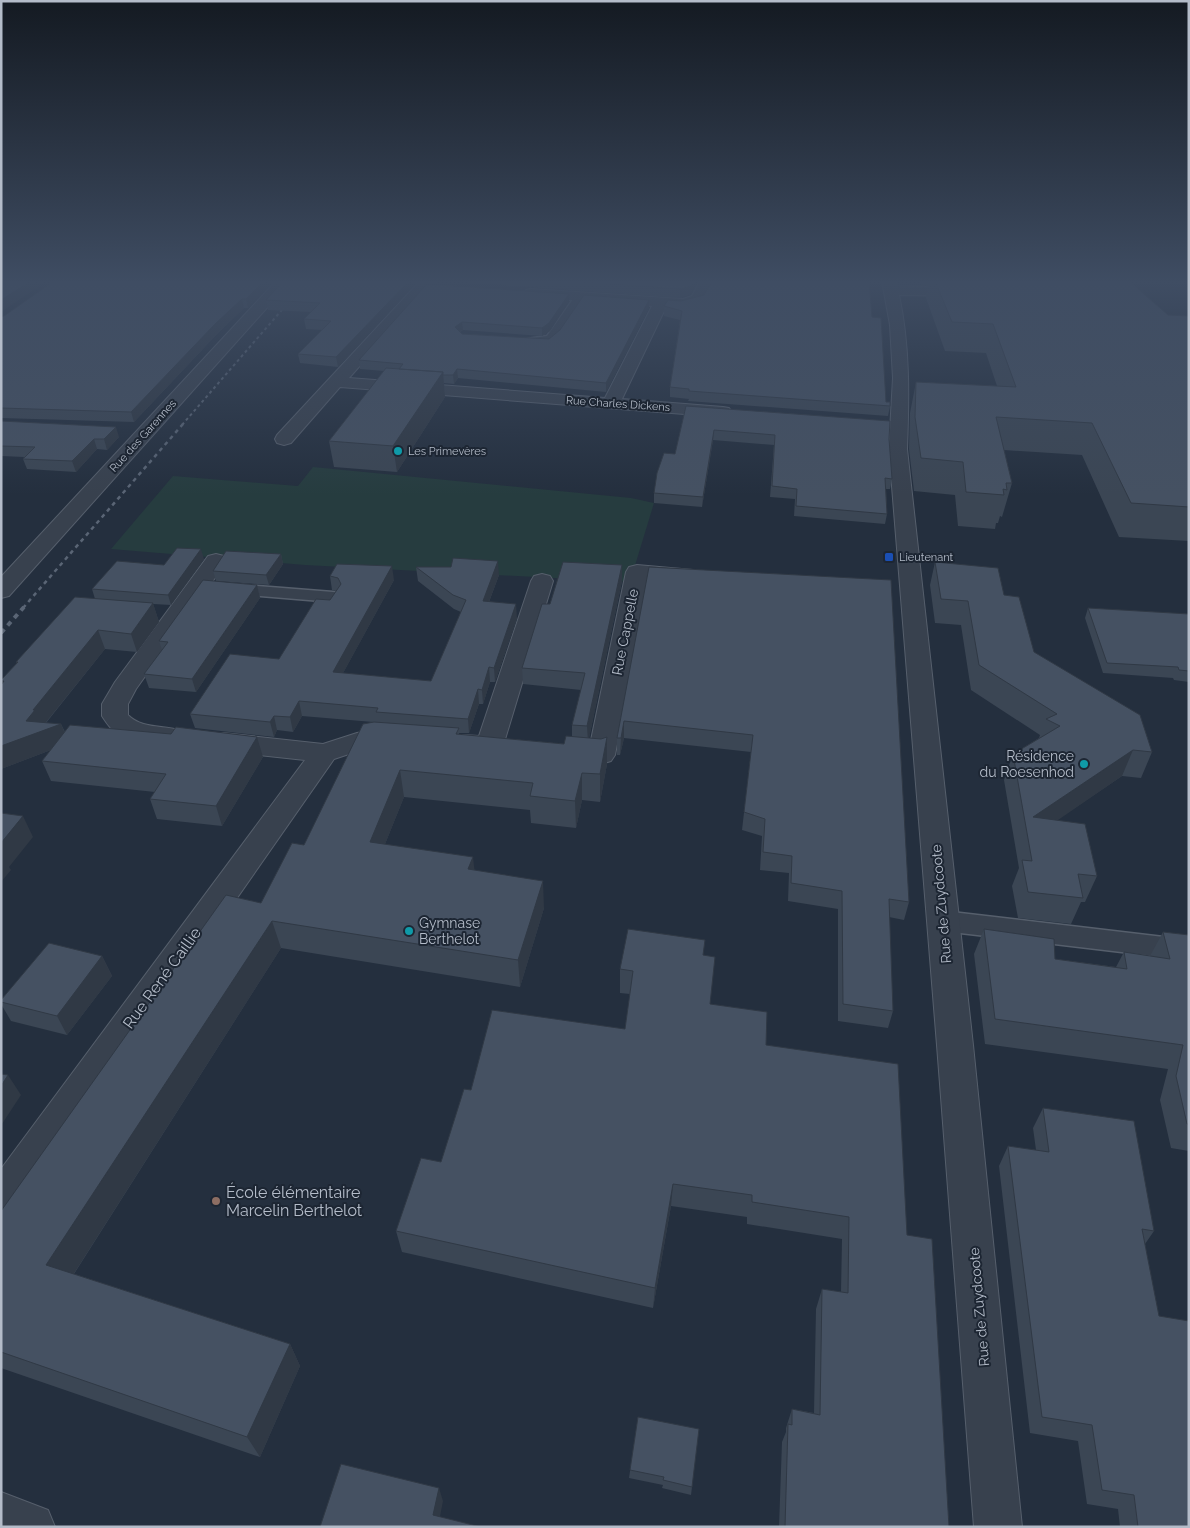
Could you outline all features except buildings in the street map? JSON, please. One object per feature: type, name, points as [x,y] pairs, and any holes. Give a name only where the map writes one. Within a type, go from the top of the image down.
[{"type":"street","name":"Rue des Garennes","points":[[1,591],[138,431],[215,352]]},
{"type":"street","points":[[284,439],[363,352]]},
{"type":"street","points":[[611,403],[636,352]]},
{"type":"street","name":"Rue de Zuydcoote","points":[[900,352],[902,392],[892,424],[898,450],[902,587],[943,921],[998,1527]]},
{"type":"street","name":"Rue Charles Dickens","points":[[336,382],[738,413]]},
{"type":"street","points":[[216,561],[124,688],[115,704],[115,716],[121,725],[133,730],[324,753],[357,742],[379,738],[415,740]]},
{"type":"street","name":"Rue Cappelle","points":[[555,751],[601,755],[637,572],[708,576]]},
{"type":"street","points":[[489,746],[542,580]]},
{"type":"street","points":[[150,612],[178,614]]},
{"type":"street","points":[[443,742],[517,748]]},
{"type":"street","name":"Rue René Caillie","points":[[1,1202],[324,753]]},
{"type":"street","points":[[1,1516],[31,1527]]},
{"type":"lane","points":[[198,586],[332,598],[326,608]]},
{"type":"lane","points":[[943,921],[1189,950]]},
{"type":"green space","points":[[313,467],[631,498],[654,503],[630,582],[305,565],[111,549],[173,476],[298,486]]},
{"type":"railway","points":[[182,425],[245,352]]},
{"type":"railway","points":[[23,608],[183,424]]},
{"type":"railway","points":[[1,633],[24,607]]},
{"type":"place","name":"Les Primevères","points":[[398,451]]},
{"type":"place","name":"Lieutenant","points":[[889,557]]},
{"type":"place","name":"Résidence du Roesenhod","points":[[1084,764]]},
{"type":"place","name":"Gymnase Berthelot","points":[[409,931]]},
{"type":"place","name":"École élémentaire Marcelin Berthelot","points":[[216,1201]]}]
